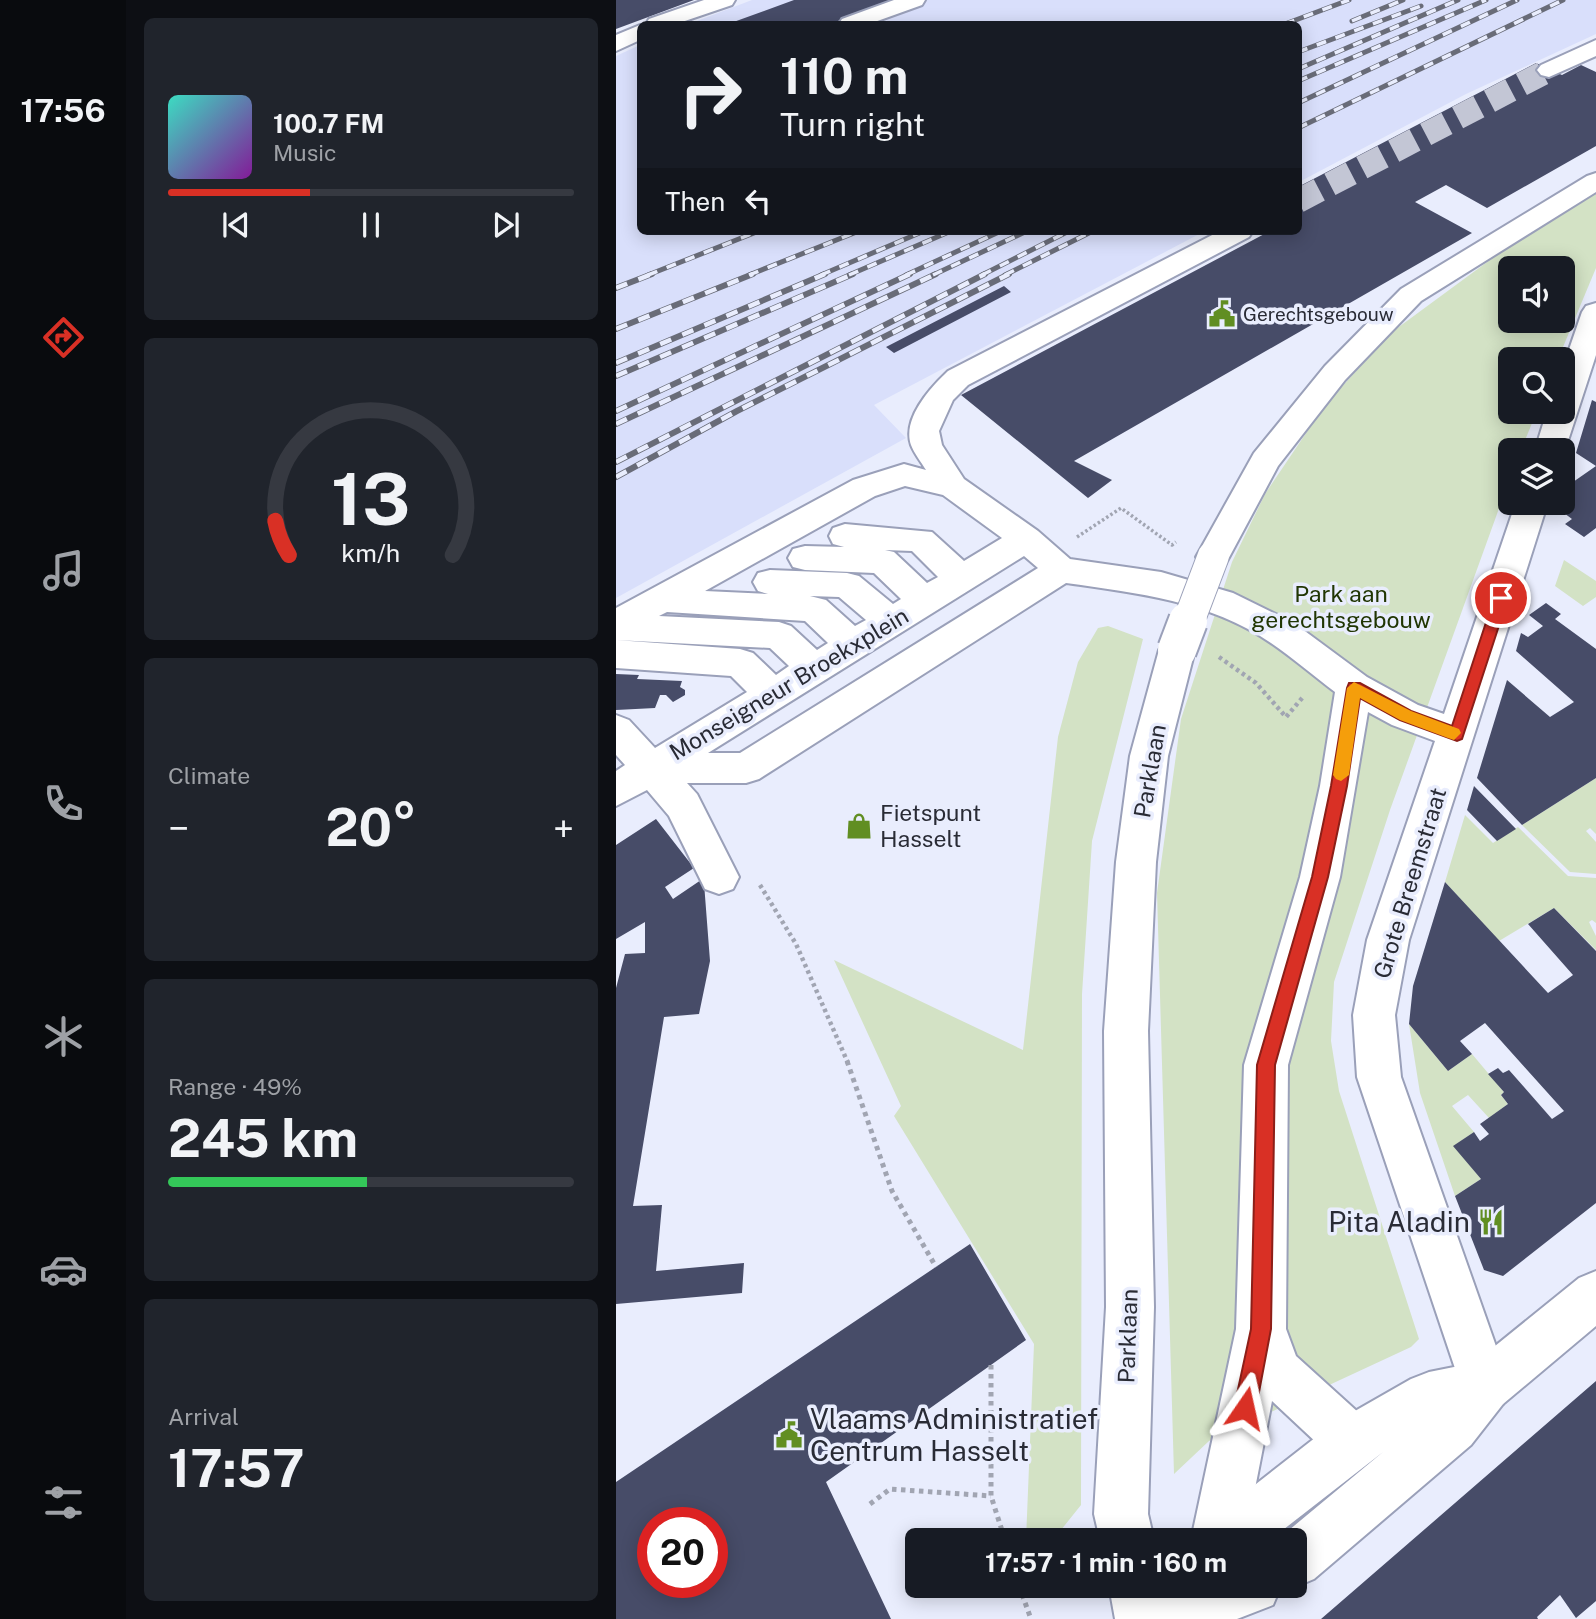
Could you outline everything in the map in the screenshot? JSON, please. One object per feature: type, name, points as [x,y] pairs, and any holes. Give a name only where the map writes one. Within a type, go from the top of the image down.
[{"type":"street","points":[[670,21],[724,0]]},
{"type":"street","points":[[858,21],[914,0]]},
{"type":"street","points":[[616,44],[637,34]]},
{"type":"street","points":[[1549,69],[1594,49]]},
{"type":"street","name":"Parklaan","points":[[1124,1528],[1121,1514],[1130,1307],[1126,1031],[1136,862],[1149,756],[1177,650],[1213,557],[1265,461],[1335,373],[1411,295],[1596,181]]},
{"type":"street","points":[[953,487],[927,446],[925,431],[940,395],[958,378],[1232,235]]},
{"type":"street","points":[[1575,373],[1596,312]]},
{"type":"street","points":[[616,625],[842,497],[904,475],[953,487],[1026,539],[1061,570],[1161,584],[1222,603],[1282,632],[1354,688],[1405,715],[1457,734]]},
{"type":"street","name":"Grote Breemstraat","points":[[1485,1386],[1379,1077],[1374,1015],[1388,940],[1528,515]]},
{"type":"street","points":[[777,533],[920,540],[962,579]]},
{"type":"street","name":"Monseigneur Broekxplein","points":[[616,790],[1026,539]]},
{"type":"street","points":[[737,555],[882,561],[925,601]]},
{"type":"street","points":[[652,768],[746,768],[1061,570]]},
{"type":"street","points":[[698,577],[847,585],[892,622]]},
{"type":"street","points":[[656,601],[814,609],[853,645]]},
{"type":"street","points":[[616,625],[779,635],[814,670]]},
{"type":"street","points":[[616,654],[740,663],[773,694]]},
{"type":"street","points":[[1220,1528],[1261,1329],[1266,1065],[1320,877],[1339,786],[1354,688]]},
{"type":"street","points":[[616,730],[683,805],[738,878]]},
{"type":"street","points":[[1307,1550],[1453,1427],[1485,1386],[1596,1295]]},
{"type":"street","points":[[1261,1329],[1278,1373],[1352,1441]]},
{"type":"street","points":[[1243,1528],[1352,1441],[1429,1397],[1485,1386]]},
{"type":"street","points":[[1139,1598],[1143,1619]]},
{"type":"path","points":[[1077,538],[1121,508],[1172,545]]},
{"type":"path","points":[[738,878],[796,944],[851,1070],[892,1191],[936,1267]]},
{"type":"path","points":[[991,1365],[991,1496],[1001,1528]]},
{"type":"path","points":[[870,1504],[890,1489],[991,1496]]},
{"type":"path","points":[[1023,1598],[1031,1619]]},
{"type":"shaded area","points":[[752,0],[1596,0],[1596,34],[1466,94],[1302,180],[1302,21],[697,21]]},
{"type":"shaded area","points":[[637,46],[637,235],[1197,235],[874,405],[906,438],[616,598],[616,56]]},
{"type":"green space","name":"Park aan gerechtsgebouw","points":[[1596,191],[1596,268],[1575,318],[1575,256],[1498,256],[1498,333],[1569,333],[1563,347],[1498,347],[1498,424],[1532,424],[1526,438],[1498,438],[1498,511],[1390,810],[1334,982],[1331,1041],[1339,1091],[1419,1339],[1411,1347],[1209,1441],[1174,1474],[1157,893],[1181,719],[1232,562],[1265,494],[1325,405],[1392,332],[1532,229]]},
{"type":"green space","points":[[1564,560],[1596,581],[1596,597],[1583,606],[1555,586]]},
{"type":"green space","points":[[1108,626],[1143,639],[1092,841],[1082,994],[1081,1505],[1063,1528],[1026,1528],[1034,1344],[894,1116],[901,1106],[834,960],[1023,1050],[1058,737],[1078,662],[1098,628]]},
{"type":"green space","points":[[1596,778],[1596,834],[1590,828],[1586,831],[1596,842],[1596,874],[1570,872],[1522,825]]},
{"type":"green space","points":[[1465,815],[1493,843],[1518,827],[1568,876],[1596,878],[1596,923],[1592,920],[1589,922],[1596,936],[1596,950],[1554,908],[1499,941],[1445,882]]},
{"type":"green space","points":[[1409,1024],[1448,1071],[1472,1054],[1504,1092],[1501,1095],[1508,1104],[1489,1118],[1468,1095],[1452,1106],[1474,1132],[1454,1146],[1481,1179],[1455,1196],[1420,1093]]},
{"type":"building","points":[[616,0],[694,0],[637,21],[616,29]]},
{"type":"building","points":[[794,0],[893,0],[838,21],[736,21]]},
{"type":"building","name":"Gerechtsgebouw","points":[[1536,63],[1562,75],[1581,65],[1596,72],[1596,146],[1487,208],[1446,185],[1415,202],[1472,233],[1074,461],[1112,480],[1088,498],[961,395],[1262,235],[1302,235],[1302,185]]},
{"type":"building","points":[[1004,286],[1011,292],[894,353],[886,347]]},
{"type":"building","points":[[1592,400],[1596,402],[1596,466],[1576,453]]},
{"type":"building","points":[[1596,466],[1596,528],[1584,537],[1565,524],[1572,519],[1567,515],[1575,515],[1575,481]]},
{"type":"building","points":[[1546,603],[1561,614],[1555,619],[1596,649],[1596,778],[1522,825],[1477,778],[1507,680],[1550,717],[1574,702],[1516,651],[1521,633],[1528,637],[1543,626],[1529,615]]},
{"type":"building","points":[[616,674],[639,675],[637,679],[682,681],[680,687],[685,690],[685,695],[673,702],[666,695],[660,695],[655,708],[616,710]]},
{"type":"building","points":[[1474,786],[1516,829],[1497,841],[1467,810]]},
{"type":"building","points":[[656,819],[694,868],[665,887],[673,899],[701,880],[704,883],[710,961],[699,1014],[664,1017],[633,1206],[662,1205],[656,1271],[744,1263],[742,1293],[616,1304],[616,988],[625,954],[645,953],[645,922],[616,939],[616,845]]},
{"type":"building","points":[[1445,882],[1548,993],[1573,975],[1528,924],[1554,908],[1596,951],[1596,1203],[1503,1276],[1484,1270],[1455,1196],[1481,1179],[1453,1146],[1474,1132],[1480,1141],[1489,1134],[1480,1124],[1508,1104],[1501,1095],[1504,1092],[1488,1074],[1498,1068],[1503,1073],[1509,1070],[1552,1119],[1564,1111],[1485,1023],[1460,1041],[1472,1054],[1448,1071],[1409,1024],[1413,986]]},
{"type":"building","name":"Vlaams Administratief Centrum Hasselt","points":[[970,1244],[1026,1340],[826,1482],[891,1619],[616,1619],[616,1482]]},
{"type":"building","points":[[1596,1381],[1596,1601],[1576,1618],[1560,1595],[1538,1619],[1321,1619]]},
{"type":"tunnel","points":[[1302,199],[1549,70]]},
{"type":"railway","points":[[1293,21],[1349,0]]},
{"type":"railway","points":[[1352,21],[1403,0]]},
{"type":"railway","points":[[1302,67],[1458,0]]},
{"type":"railway","points":[[1302,79],[1486,0]]},
{"type":"railway","points":[[1302,101],[1517,0]]},
{"type":"railway","points":[[1302,126],[1563,0]]},
{"type":"railway","points":[[1302,51],[1421,6]]},
{"type":"railway","points":[[648,275],[749,235]]},
{"type":"railway","points":[[749,275],[849,235]]},
{"type":"railway","points":[[821,275],[915,235]]},
{"type":"railway","points":[[849,275],[942,235]]},
{"type":"railway","points":[[906,275],[992,235]]},
{"type":"railway","points":[[933,275],[1018,235]]},
{"type":"railway","points":[[982,275],[1061,235]]},
{"type":"railway","points":[[1005,275],[1085,235]]},
{"type":"railway","points":[[616,288],[652,274]]},
{"type":"railway","points":[[616,329],[753,274]]},
{"type":"railway","points":[[616,363],[825,274]]},
{"type":"railway","points":[[616,376],[853,274]]},
{"type":"railway","points":[[616,411],[910,274]]},
{"type":"railway","points":[[616,424],[936,274]]},
{"type":"railway","points":[[616,462],[985,274]]},
{"type":"railway","points":[[616,477],[737,411],[1009,274]]},
{"type":"slow traffic","points":[[1341,775],[1354,688],[1405,715],[1454,733]]},
{"type":"place","name":"Gerechtsgebouw","points":[[1222,314]]},
{"type":"place","name":"Fietspunt Hasselt","points":[[859,826]]},
{"type":"place","name":"Pita Aladin","points":[[1491,1222]]},
{"type":"place","name":"Vlaams Administratief Centrum Hasselt","points":[[789,1435]]},
{"type":"route","points":[[1245,1408],[1261,1329],[1266,1065],[1320,877],[1339,786],[1354,688],[1405,715],[1457,734],[1501,598]]}]
